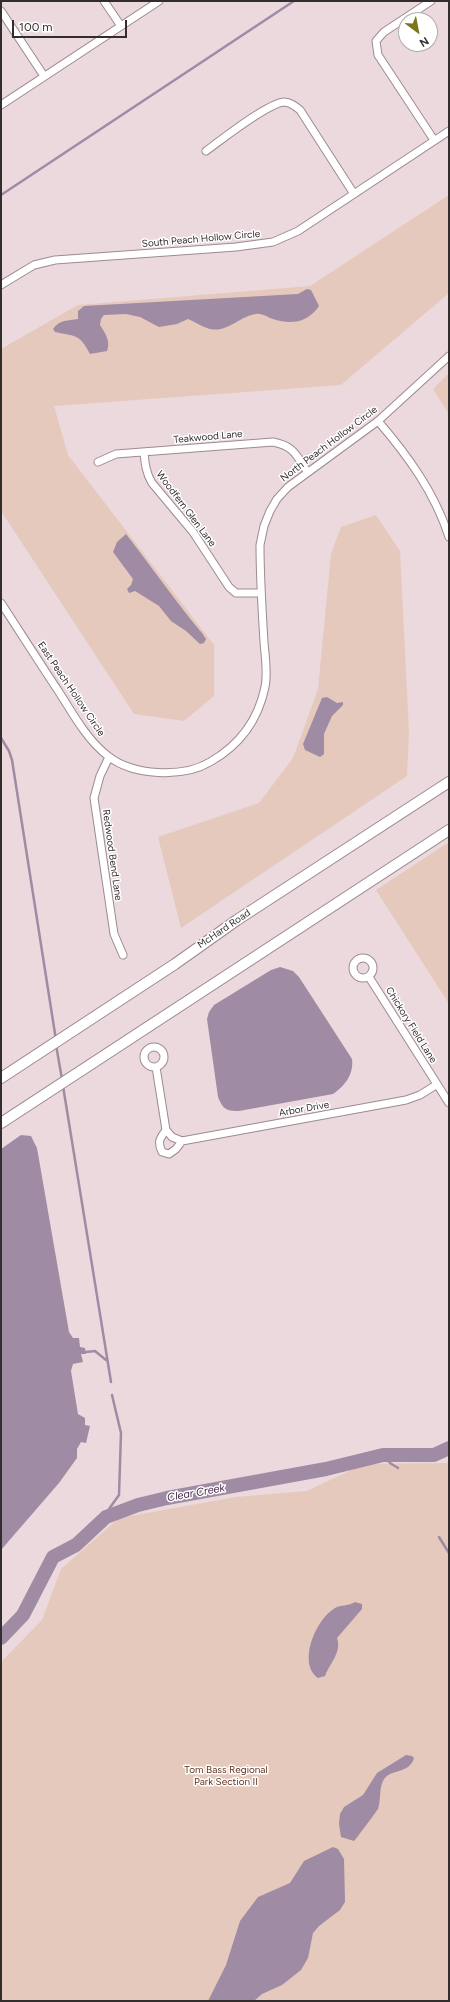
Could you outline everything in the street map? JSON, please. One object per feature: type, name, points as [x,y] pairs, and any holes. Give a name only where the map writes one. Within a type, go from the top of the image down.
[{"type":"main road","name":"McHard Road","points":[[1,1078],[237,920],[449,782]]},
{"type":"main road","points":[[1,1123],[449,830]]},
{"type":"street","points":[[104,1],[121,26]]},
{"type":"street","points":[[1,105],[159,1]]},
{"type":"street","points":[[431,1],[384,32],[376,41],[378,56],[434,140]]},
{"type":"street","points":[[1,11],[44,76]]},
{"type":"street","points":[[206,151],[272,106],[286,102],[294,105],[300,110],[354,194]]},
{"type":"street","name":"South Peach Hollow Circle","points":[[1,285],[34,265],[55,260],[236,247],[274,242],[298,231],[449,131]]},
{"type":"street","name":"North Peach Hollow Circle","points":[[261,594],[260,545],[264,526],[277,499],[308,471],[378,421],[449,356]]},
{"type":"street","points":[[378,421],[425,482],[440,512],[449,537]]},
{"type":"street","name":"Teakwood Lane","points":[[98,462],[116,454],[273,442],[285,444],[308,471]]},
{"type":"street","name":"Woodfern Glen Lane","points":[[144,452],[146,470],[152,483],[194,532],[229,587],[236,593],[261,594]]},
{"type":"street","name":"East Peach Hollow Circle","points":[[1,602],[88,736],[109,757],[142,770],[163,773],[176,772],[205,765],[228,751],[239,741],[254,721],[265,686],[261,594]]},
{"type":"street","name":"Redwood Bend Lane","points":[[109,757],[96,789],[95,806],[114,934],[123,955]]},
{"type":"street","name":"Chickory Field Lane","points":[[369,977],[436,1085],[449,1103]]},
{"type":"street","points":[[156,1067],[166,1130],[172,1137],[182,1141],[176,1149],[169,1154],[162,1152],[159,1146],[159,1139],[166,1130]]},
{"type":"street","name":"Arbor Drive","points":[[182,1141],[406,1100],[420,1095],[436,1085]]},
{"type":"green space","points":[[449,195],[449,293],[341,385],[54,406],[68,455],[214,645],[214,696],[184,721],[134,714],[1,511],[1,349],[78,305],[310,286]]},
{"type":"green space","points":[[449,373],[449,414],[433,389]]},
{"type":"green space","points":[[376,515],[400,551],[409,733],[407,776],[181,928],[158,837],[259,803],[293,758],[318,689],[331,554],[341,527]]},
{"type":"green space","points":[[449,842],[449,1004],[376,890]]},
{"type":"green space","name":"Tom Bass Regional Park Section II","points":[[449,1463],[449,2001],[1,2001],[1,1662],[42,1620],[61,1569],[119,1518],[236,1497],[307,1491],[364,1464]]},
{"type":"shaded area","points":[[307,289],[311,290],[319,306],[314,312],[303,320],[291,322],[284,322],[258,314],[250,315],[220,329],[204,327],[188,319],[177,324],[159,327],[140,317],[126,314],[104,315],[101,319],[100,325],[108,340],[107,351],[90,354],[80,339],[55,332],[53,329],[61,322],[78,319],[78,311],[84,306],[298,294]]},
{"type":"shaded area","points":[[126,534],[182,609],[202,633],[206,639],[204,643],[200,644],[186,631],[171,621],[159,606],[135,591],[129,593],[127,589],[131,585],[133,579],[113,552],[117,542]]},
{"type":"shaded area","points":[[327,697],[337,703],[343,702],[343,705],[332,716],[324,734],[324,754],[320,757],[305,750],[303,744],[322,698]]},
{"type":"shaded area","points":[[280,967],[293,971],[299,977],[352,1059],[352,1070],[345,1083],[333,1094],[239,1111],[228,1110],[223,1107],[218,1097],[207,1019],[209,1012],[214,1005],[271,970]]},
{"type":"shaded area","points":[[21,1135],[31,1136],[37,1148],[69,1332],[73,1338],[79,1338],[80,1347],[85,1348],[86,1354],[81,1354],[83,1362],[73,1364],[71,1371],[78,1414],[85,1418],[85,1425],[90,1426],[86,1443],[81,1442],[77,1449],[77,1458],[59,1483],[1,1550],[1,1149]]},
{"type":"shaded area","points":[[355,1602],[362,1604],[362,1609],[337,1638],[337,1653],[325,1676],[318,1678],[312,1671],[309,1662],[309,1652],[316,1631],[321,1621],[335,1608]]},
{"type":"shaded area","points":[[406,1755],[414,1758],[408,1767],[390,1774],[383,1781],[378,1809],[356,1839],[354,1841],[341,1837],[339,1824],[340,1814],[344,1807],[363,1795],[377,1773]]},
{"type":"shaded area","points":[[333,1847],[338,1849],[344,1859],[345,1902],[340,1910],[319,1926],[313,1933],[308,1958],[301,1970],[282,1985],[262,1994],[254,2001],[208,2001],[226,1965],[240,1921],[258,1897],[290,1883],[304,1861]]},
{"type":"waterway","points":[[1,195],[294,1]]},
{"type":"waterway","points":[[1,738],[9,751],[12,760],[56,1040]]},
{"type":"waterway","points":[[56,1045],[62,1079]]},
{"type":"waterway","points":[[63,1086],[111,1382]]},
{"type":"waterway","points":[[86,1352],[95,1351],[106,1360]]},
{"type":"waterway","points":[[106,1517],[109,1509],[119,1495],[121,1433],[112,1395]]},
{"type":"waterway","name":"Clear Creek","points":[[1,1638],[23,1615],[53,1557],[76,1545],[106,1517],[138,1505],[167,1498],[326,1469],[383,1455],[434,1455],[449,1448]]},
{"type":"waterway","points":[[383,1455],[390,1463],[398,1468]]},
{"type":"waterway","points":[[439,1537],[449,1553]]}]
